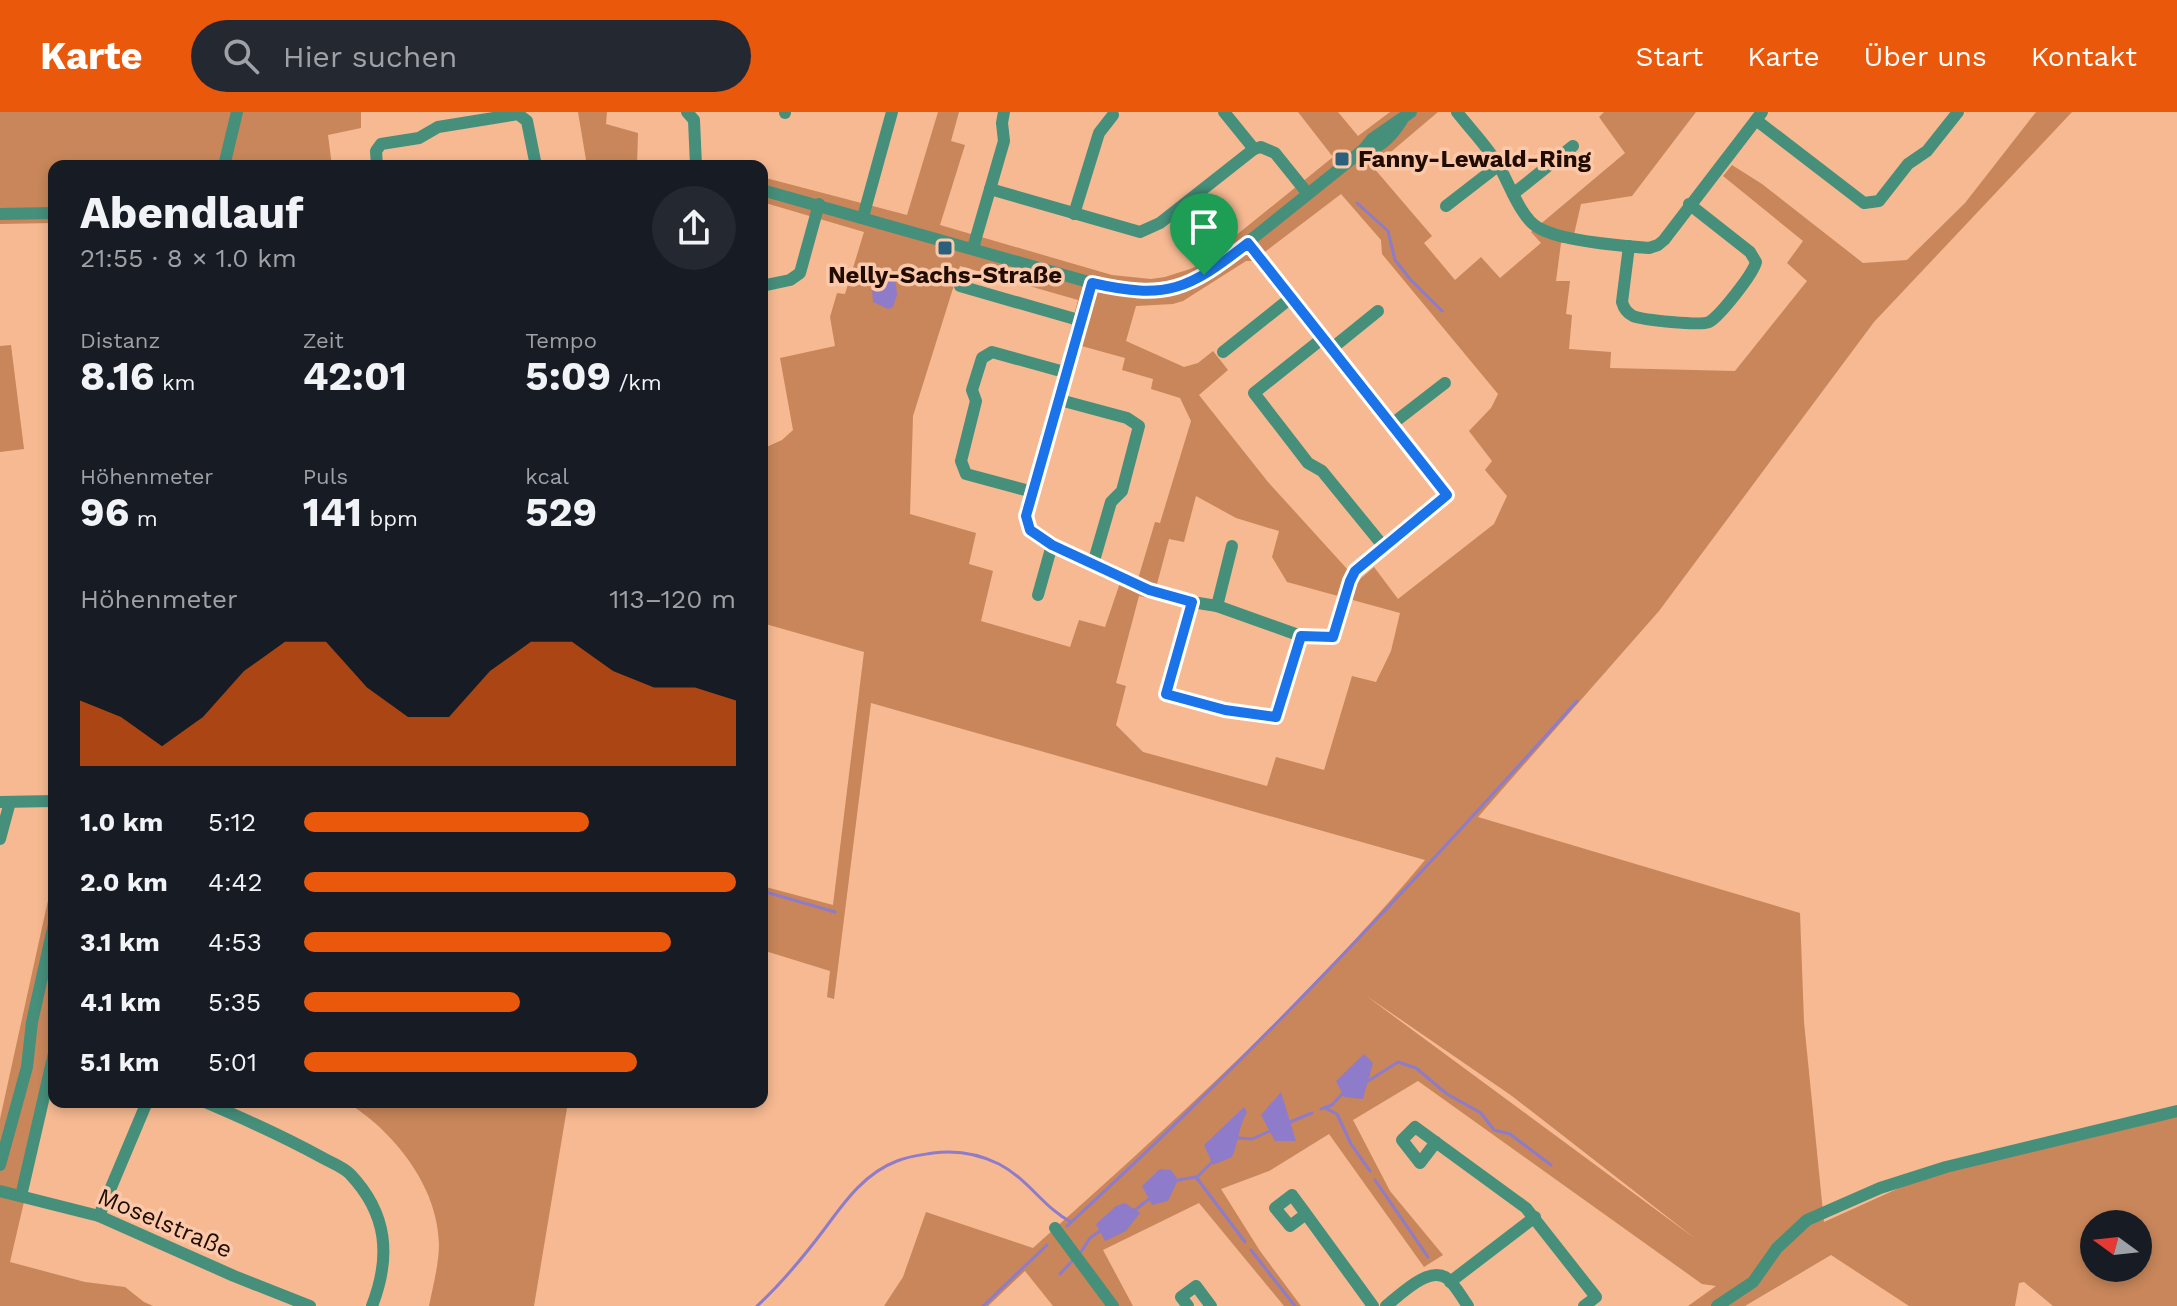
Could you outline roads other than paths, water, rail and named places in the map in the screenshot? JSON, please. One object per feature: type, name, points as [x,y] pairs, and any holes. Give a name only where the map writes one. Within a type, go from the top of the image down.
[{"type":"street","points":[[225,160],[237,112]]},
{"type":"street","points":[[687,112],[694,120],[696,160]]},
{"type":"street","points":[[863,217],[892,112]]},
{"type":"street","points":[[973,248],[1004,141],[1004,112]]},
{"type":"street","points":[[1224,112],[1254,149]]},
{"type":"street","points":[[1457,112],[1499,165],[1533,225],[1540,229],[1649,248],[1658,245],[1759,116],[1864,203],[1879,201],[1908,164],[1927,151],[1958,112]]},
{"type":"street","points":[[377,160],[376,151],[381,144],[419,138],[438,127],[518,114],[527,121],[535,160]]},
{"type":"street","points":[[768,191],[1092,283],[1133,292],[1169,289],[1204,275],[1248,243],[1405,114]]},
{"type":"street","points":[[1074,214],[1099,133],[1113,115]]},
{"type":"street","points":[[1513,194],[1573,146]]},
{"type":"street","points":[[990,189],[1132,231],[1149,229],[1254,149],[1261,147],[1275,153],[1308,194]]},
{"type":"street","points":[[1446,206],[1499,165]]},
{"type":"street","points":[[768,285],[790,280],[800,273],[819,204]]},
{"type":"street","points":[[1629,246],[1622,302],[1624,309],[1636,317],[1702,324],[1713,320],[1751,274],[1756,262],[1750,252],[1689,204]]},
{"type":"street","points":[[0,214],[48,213]]},
{"type":"street","points":[[1092,283],[1026,516],[1035,536],[1149,590],[1217,606],[1301,636],[1333,637],[1352,576],[1447,495],[1248,243]]},
{"type":"street","points":[[960,286],[1082,321]]},
{"type":"street","points":[[1223,352],[1292,297]]},
{"type":"street","points":[[1331,349],[1378,311]]},
{"type":"street","points":[[1323,338],[1254,393],[1308,463],[1322,471],[1384,547]]},
{"type":"street","points":[[1033,492],[966,474],[961,461],[976,401],[972,390],[982,358],[992,352],[1068,373]]},
{"type":"street","points":[[1392,424],[1445,383]]},
{"type":"street","points":[[1060,400],[1127,418],[1139,426],[1122,491],[1111,502],[1093,564]]},
{"type":"street","points":[[1038,595],[1052,545]]},
{"type":"street","points":[[1217,606],[1232,546]]},
{"type":"street","points":[[1192,602],[1166,694],[1225,710],[1276,717],[1301,636]]},
{"type":"street","points":[[0,839],[5,802],[48,801]]},
{"type":"street","points":[[0,1165],[27,1067],[32,1022],[48,951]]},
{"type":"street","points":[[21,1196],[48,1079]]},
{"type":"street","points":[[99,1216],[144,1108]]},
{"type":"street","points":[[218,1108],[305,1148],[349,1173],[375,1210],[385,1237],[383,1275],[372,1306]]},
{"type":"street","points":[[1717,1306],[1753,1282],[1790,1233],[1807,1220],[1832,1208],[1880,1188],[1946,1167],[2177,1111]]},
{"type":"street","points":[[1436,1142],[1535,1217],[1596,1297],[1584,1306]]},
{"type":"street","name":"Moselstraße","points":[[0,1191],[99,1216],[310,1306]]},
{"type":"street","points":[[1306,1214],[1373,1306]]},
{"type":"street","points":[[1450,1282],[1535,1217]]},
{"type":"street","points":[[1055,1228],[1113,1306]]},
{"type":"street","points":[[1386,1306],[1428,1275],[1446,1277],[1468,1306]]},
{"type":"street","points":[[1188,1306],[1181,1297],[1196,1286],[1211,1306]]},
{"type":"waterway","points":[[1357,203],[1388,231],[1395,260],[1442,311]]},
{"type":"waterway","points":[[1067,1226],[1200,1100],[1328,970],[1577,701]]},
{"type":"waterway","points":[[768,893],[835,912]]},
{"type":"waterway","points":[[1368,1081],[1398,1062],[1416,1068],[1447,1094],[1481,1113],[1494,1130],[1510,1134],[1551,1165]]},
{"type":"waterway","points":[[1321,1109],[1332,1105],[1342,1094]]},
{"type":"waterway","points":[[1325,1108],[1337,1114],[1351,1144],[1370,1171]]},
{"type":"waterway","points":[[1290,1122],[1312,1113]]},
{"type":"waterway","points":[[1238,1138],[1252,1139],[1270,1131]]},
{"type":"waterway","points":[[757,1306],[793,1268],[857,1189],[886,1166],[906,1158],[950,1152],[975,1155],[991,1161],[1019,1177],[1052,1209],[1071,1222]]},
{"type":"waterway","points":[[1198,1176],[1212,1162]]},
{"type":"waterway","points":[[1178,1180],[1196,1177],[1245,1242]]},
{"type":"waterway","points":[[1375,1180],[1428,1257]]},
{"type":"waterway","points":[[1135,1210],[1149,1199]]},
{"type":"waterway","points":[[1079,1255],[1090,1238],[1100,1231]]},
{"type":"waterway","points":[[983,1306],[1047,1245]]},
{"type":"waterway","points":[[1251,1250],[1295,1306]]},
{"type":"waterway","points":[[1060,1274],[1073,1260]]},
{"type":"place","name":"Fanny-Lewald-Ring","points":[[1342,159]]},
{"type":"place","name":"Nelly-Sachs-Straße","points":[[945,248]]}]
